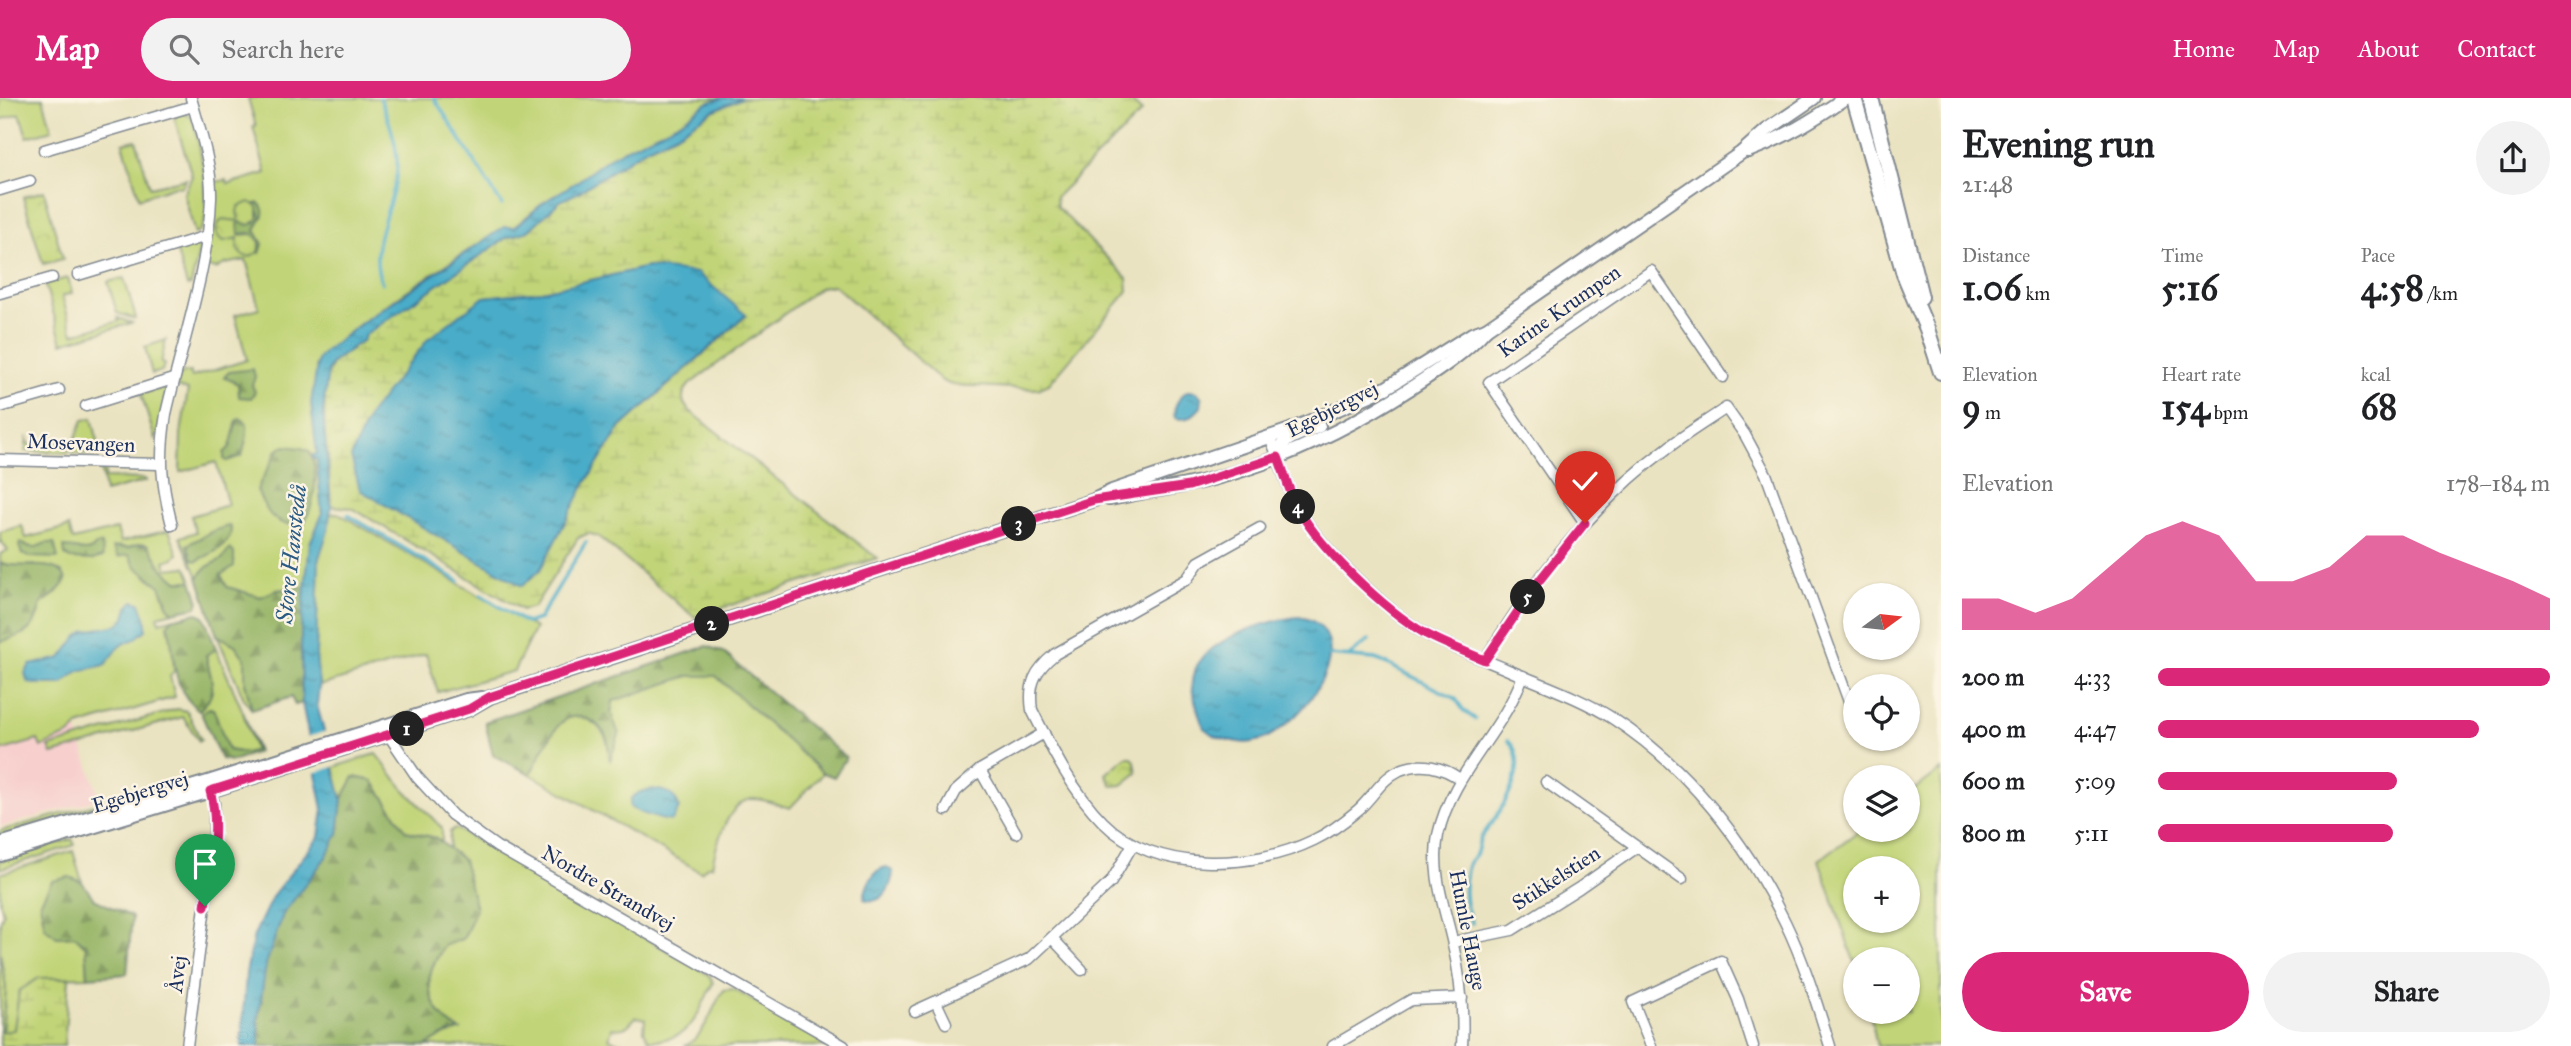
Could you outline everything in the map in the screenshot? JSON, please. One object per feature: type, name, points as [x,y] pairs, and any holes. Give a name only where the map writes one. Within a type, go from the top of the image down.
[{"type":"main road","points":[[1854,98],[1904,274],[1941,372]]},
{"type":"main road","points":[[1871,98],[1915,268],[1927,330]]},
{"type":"street","name":"Egebjergvej","points":[[0,855],[340,745],[469,709],[489,697],[1094,500],[1112,491],[1270,437],[1386,388],[1472,334],[1486,329],[1741,153],[1768,130],[1814,98]]},
{"type":"street","name":"Egebjergvej","points":[[1741,153],[1775,142],[1804,127],[1844,98]]},
{"type":"street","points":[[44,150],[192,102],[208,167],[211,196],[207,236],[173,379],[160,464],[172,525]]},
{"type":"street","points":[[0,190],[30,181]]},
{"type":"street","points":[[78,275],[207,236]]},
{"type":"street","name":"Karine Krumpen","points":[[1585,523],[1489,383],[1651,271],[1723,377]]},
{"type":"street","points":[[0,293],[52,278]]},
{"type":"street","name":"Egebjergvej","points":[[1094,500],[1189,486],[1278,457],[1399,396],[1454,358],[1476,341],[1486,329]]},
{"type":"street","points":[[86,406],[173,379]]},
{"type":"street","points":[[1278,457],[1278,450],[1283,442],[1345,414],[1375,398],[1386,388]]},
{"type":"street","points":[[0,407],[59,390]]},
{"type":"street","points":[[1485,660],[1535,586],[1585,523],[1668,447],[1727,408],[1766,474],[1843,686]]},
{"type":"street","points":[[1270,437],[1295,504],[1323,544],[1340,563],[1393,610],[1426,634],[1562,691],[1612,718],[1672,765],[1720,817],[1760,877],[1785,922],[1807,976],[1830,1046]]},
{"type":"street","name":"Mosevangen","points":[[0,460],[160,464]]},
{"type":"street","points":[[1260,528],[1199,562],[1187,579],[1055,654],[1040,667],[1032,679],[1029,694],[1032,710],[1087,804],[1104,824],[1133,844],[1160,854],[1220,864],[1283,853],[1316,839],[1359,809],[1384,780],[1402,769],[1425,765],[1447,769],[1460,779]]},
{"type":"street","name":"Humle Hauge","points":[[1462,1046],[1462,998],[1453,942],[1437,882],[1435,860],[1438,837],[1444,813],[1460,779],[1506,711],[1523,676]]},
{"type":"street","name":"Nordre Strandvej","points":[[386,731],[417,777],[452,816],[497,847],[844,1046]]},
{"type":"street","points":[[946,810],[956,791],[980,770],[1044,733]]},
{"type":"street","points":[[980,770],[1016,833]]},
{"type":"street","name":"Stikkelstien","points":[[1546,782],[1682,879]]},
{"type":"street","name":"Egebjergvej","points":[[0,844],[209,787]]},
{"type":"street","name":"Åvej","points":[[187,1046],[214,837],[214,803],[209,787]]},
{"type":"street","points":[[915,1011],[1029,959],[1111,882],[1133,844]]},
{"type":"street","name":"Stikkelstien","points":[[1453,942],[1512,930],[1636,848]]},
{"type":"street","points":[[1052,937],[1082,970]]},
{"type":"street","points":[[1651,1046],[1633,1002],[1721,961],[1738,999],[1753,1046]]},
{"type":"street","points":[[1333,1046],[1411,1000],[1462,998]]},
{"type":"street","points":[[936,1002],[946,1023]]},
{"type":"shaded area","points":[[77,731],[100,799],[0,827],[0,737]]},
{"type":"green space","points":[[2,98],[43,98],[52,130],[27,137],[20,114],[0,120]]},
{"type":"green space","points":[[248,98],[723,98],[707,103],[680,122],[613,155],[544,202],[514,227],[504,227],[401,294],[325,353],[316,365],[317,374],[311,403],[322,515],[310,543],[305,587],[277,590],[261,597],[227,587],[220,575],[222,559],[207,567],[198,577],[180,537],[196,532],[191,516],[228,505],[216,462],[180,472],[181,433],[188,390],[177,387],[180,374],[190,372],[192,377],[247,360],[235,315],[259,308],[246,260],[225,264],[216,269],[205,266],[214,182],[226,180],[228,184],[266,173]]},
{"type":"green space","points":[[742,98],[1128,98],[1142,112],[1056,197],[1057,207],[1127,278],[1128,291],[1049,384],[1038,389],[952,385],[942,381],[834,285],[821,287],[690,384],[683,398],[690,411],[877,558],[694,617],[599,537],[589,533],[578,538],[534,607],[522,610],[352,508],[331,506],[328,456],[324,438],[325,380],[333,362],[363,340],[365,335],[506,238],[528,231],[560,201],[713,111]],"holes":[[[648,267],[746,316],[620,428],[585,484],[484,297],[542,291]]]},
{"type":"green space","points":[[183,113],[192,117],[205,180],[206,215],[202,227],[195,234],[184,194],[192,176],[174,117]]},
{"type":"green space","points":[[136,140],[150,187],[186,179],[182,187],[175,186],[139,198],[123,143]]},
{"type":"green space","points":[[44,191],[63,259],[43,264],[23,197]]},
{"type":"green space","points":[[250,202],[258,207],[258,219],[250,225],[241,222],[238,224],[239,235],[253,234],[260,242],[258,252],[249,257],[242,255],[237,249],[238,238],[224,241],[216,231],[223,219],[239,221],[239,206]]},
{"type":"green space","points":[[259,203],[263,214],[255,230],[263,244],[260,253],[260,245],[250,233],[238,234],[238,224],[241,222],[248,225],[255,223],[260,214],[255,204]]},
{"type":"green space","points":[[194,244],[200,247],[191,285],[187,286],[176,249]]},
{"type":"green space","points":[[68,278],[72,293],[62,296],[73,334],[119,321],[118,318],[132,323],[62,343],[45,284]]},
{"type":"green space","points":[[124,278],[135,319],[117,313],[108,282]]},
{"type":"green space","points":[[166,340],[162,371],[152,374],[145,347]]},
{"type":"green space","points":[[253,369],[255,377],[252,385],[255,392],[251,398],[239,397],[238,384],[224,377],[229,372]]},
{"type":"green space","points":[[163,388],[166,392],[158,436],[155,439],[141,394]]},
{"type":"green space","points":[[92,418],[101,454],[73,453],[74,442],[83,420]]},
{"type":"green space","points":[[240,418],[247,423],[242,456],[227,461],[224,459],[224,453],[230,447],[237,420]]},
{"type":"green space","points":[[69,438],[69,453],[25,451],[27,439],[31,448]]},
{"type":"green space","points":[[285,446],[309,451],[315,468],[311,507],[304,523],[294,525],[273,518],[257,490],[276,451]]},
{"type":"green space","points":[[101,469],[105,469],[105,478],[146,481],[105,492]]},
{"type":"green space","points":[[338,513],[535,628],[514,671],[438,692],[426,654],[319,686],[316,655],[319,558],[330,514]]},
{"type":"green space","points":[[22,526],[26,538],[69,527],[73,540],[117,529],[121,542],[169,530],[178,554],[165,561],[167,569],[186,567],[192,581],[177,581],[163,569],[149,547],[143,543],[128,548],[117,546],[129,555],[147,577],[161,586],[168,607],[173,612],[158,616],[159,622],[172,619],[168,625],[174,671],[170,676],[175,697],[78,726],[71,734],[41,747],[38,740],[0,751],[0,642],[28,631],[36,621],[41,604],[55,594],[35,565],[14,567],[0,562],[0,554],[8,550],[1,541],[0,543],[0,532]]},
{"type":"green space","points":[[231,527],[230,534],[225,544],[197,561],[192,560],[187,545]]},
{"type":"green space","points":[[20,543],[34,548],[54,543],[58,558],[29,557],[22,554]]},
{"type":"green space","points":[[102,544],[103,557],[92,560],[70,559],[65,555],[64,547],[85,551]]},
{"type":"green space","points":[[148,544],[163,569],[177,581],[192,581],[199,602],[196,607],[173,612],[168,607],[160,586],[135,566],[129,555],[118,557],[113,547],[128,548]]},
{"type":"green space","points":[[230,549],[234,553],[234,566],[221,575],[227,587],[261,597],[277,590],[305,587],[301,633],[302,703],[295,705],[291,697],[252,710],[245,683],[245,659],[235,645],[217,635],[198,577],[207,567],[222,559]]},
{"type":"green space","points":[[0,563],[57,569],[66,581],[55,594],[41,604],[35,621],[28,630],[0,642]]},
{"type":"green space","points":[[197,613],[204,616],[216,649],[206,655],[212,691],[199,710],[190,702],[179,682],[168,625],[172,619]]},
{"type":"green space","points":[[217,635],[235,645],[245,659],[245,683],[252,710],[244,699]]},
{"type":"green space","points":[[707,646],[723,652],[846,758],[834,777],[823,773],[716,676],[688,676],[613,701],[611,714],[619,734],[610,761],[608,741],[604,733],[594,723],[581,717],[568,718],[558,726],[530,774],[493,755],[485,722]]},
{"type":"green space","points":[[216,649],[243,712],[255,751],[246,753],[228,750],[214,710],[210,708],[201,713],[199,710],[212,691],[206,655]]},
{"type":"green space","points":[[688,676],[716,676],[823,773],[790,808],[757,799],[743,802],[729,816],[724,826],[712,866],[707,866],[701,872],[530,774],[549,739],[568,718],[581,717],[593,722],[607,740],[610,759],[619,735],[611,714],[613,701]]},
{"type":"green space","points":[[210,708],[214,710],[228,750],[246,753],[255,750],[243,712],[258,752],[232,761],[221,759],[201,713]]},
{"type":"green space","points":[[177,709],[187,711],[201,740],[199,741],[183,717],[52,754],[49,747]]},
{"type":"green space","points":[[376,754],[403,788],[442,828],[442,843],[436,838],[406,831],[373,781],[354,777],[342,799],[334,767]]},
{"type":"green space","points":[[1126,757],[1135,761],[1137,773],[1122,785],[1112,786],[1106,774]]},
{"type":"green space","points":[[1941,770],[1941,1046],[1877,1046],[1872,1024],[1920,1024],[1920,947],[1849,947],[1844,933],[1920,933],[1920,856],[1843,856],[1843,929],[1819,860],[1844,842],[1920,842],[1920,785]]},
{"type":"green space","points":[[354,777],[373,781],[406,831],[436,838],[463,860],[476,909],[464,938],[444,946],[432,967],[429,979],[435,1005],[452,1026],[460,1030],[442,1036],[426,1046],[260,1046],[258,1020],[266,964],[283,914],[326,857],[338,834],[342,799]]},
{"type":"green space","points":[[117,799],[118,803],[0,838],[0,831]]},
{"type":"green space","points":[[455,828],[709,975],[713,983],[691,1024],[675,1036],[649,1040],[644,1031],[645,1019],[636,1017],[626,1027],[612,1028],[609,1039],[632,1046],[426,1046],[459,1030],[445,1020],[435,1006],[429,980],[433,965],[444,946],[464,938],[463,860],[449,849],[450,832]]},
{"type":"green space","points":[[72,839],[75,845],[0,869],[0,861]]},
{"type":"green space","points":[[73,851],[82,882],[69,877],[57,937],[75,936],[86,947],[88,977],[39,978],[19,991],[14,1030],[2,1033],[6,988],[0,953],[0,923],[3,913],[0,902],[0,874]]},
{"type":"green space","points":[[69,877],[82,882],[94,899],[132,917],[127,974],[88,977],[86,947],[75,936],[57,937],[45,928],[40,903],[52,881]]},
{"type":"green space","points":[[0,953],[6,988],[2,1032],[14,1030],[19,991],[39,978],[69,978],[64,1046],[0,1046]]},
{"type":"green space","points":[[733,989],[832,1046],[684,1046],[692,1042],[703,1029],[724,990]]},
{"type":"water","points":[[723,98],[742,98],[712,111],[560,201],[528,231],[506,238],[365,335],[363,340],[333,362],[328,370],[323,412],[331,506],[328,531],[319,558],[317,705],[342,799],[338,834],[326,857],[283,914],[266,964],[258,1020],[260,1046],[241,1046],[246,973],[254,935],[273,895],[319,837],[323,809],[302,703],[301,633],[310,543],[322,515],[317,459],[314,459],[313,455],[317,454],[311,403],[318,360],[325,351],[370,317],[504,227],[519,224],[544,202],[613,155],[680,122],[707,103]]},
{"type":"water","points":[[648,267],[697,273],[746,315],[620,428],[585,484],[540,570],[522,586],[360,490],[351,457],[369,415],[428,339],[484,297],[542,291]]},
{"type":"water","points":[[1187,391],[1197,392],[1202,398],[1201,407],[1190,417],[1175,418],[1177,403]]},
{"type":"water","points":[[134,601],[140,603],[146,620],[146,630],[121,645],[105,665],[79,671],[62,684],[33,684],[27,681],[25,673],[30,665],[61,658],[85,631],[118,625]]},
{"type":"water","points":[[1299,617],[1314,622],[1326,635],[1330,652],[1326,671],[1302,709],[1269,736],[1253,742],[1244,743],[1221,738],[1207,730],[1202,723],[1193,692],[1192,680],[1199,663],[1208,652],[1237,634],[1270,622]]},
{"type":"water","points":[[653,789],[666,792],[675,799],[679,808],[672,821],[650,816],[630,807],[631,798],[640,792]]},
{"type":"water","points":[[887,867],[893,872],[891,884],[885,894],[876,900],[864,899],[871,878]]},
{"type":"pier","points":[[327,731],[337,766],[313,773],[304,738]]},
{"type":"waterway","points":[[380,98],[391,129],[397,161],[393,191],[377,253],[382,283]]},
{"type":"waterway","points":[[434,98],[502,205]]},
{"type":"waterway","points":[[348,515],[459,581]]},
{"type":"waterway","points":[[481,595],[526,623],[539,619],[586,542]]},
{"type":"waterway","points":[[1349,656],[1369,640]]},
{"type":"waterway","points":[[1328,655],[1383,662],[1455,698],[1464,711],[1475,719]]},
{"type":"waterway","points":[[1472,923],[1465,901],[1466,873],[1481,838],[1505,803],[1516,776],[1515,751],[1508,740]]},
{"type":"route","points":[[205,906],[214,837],[214,803],[210,791],[469,709],[489,697],[1094,500],[1189,486],[1278,457],[1295,504],[1340,563],[1393,610],[1426,634],[1485,660],[1535,586],[1585,523]]},
{"type":"water label","name":"Store Hanstedå","points":[[291,554]]}]
